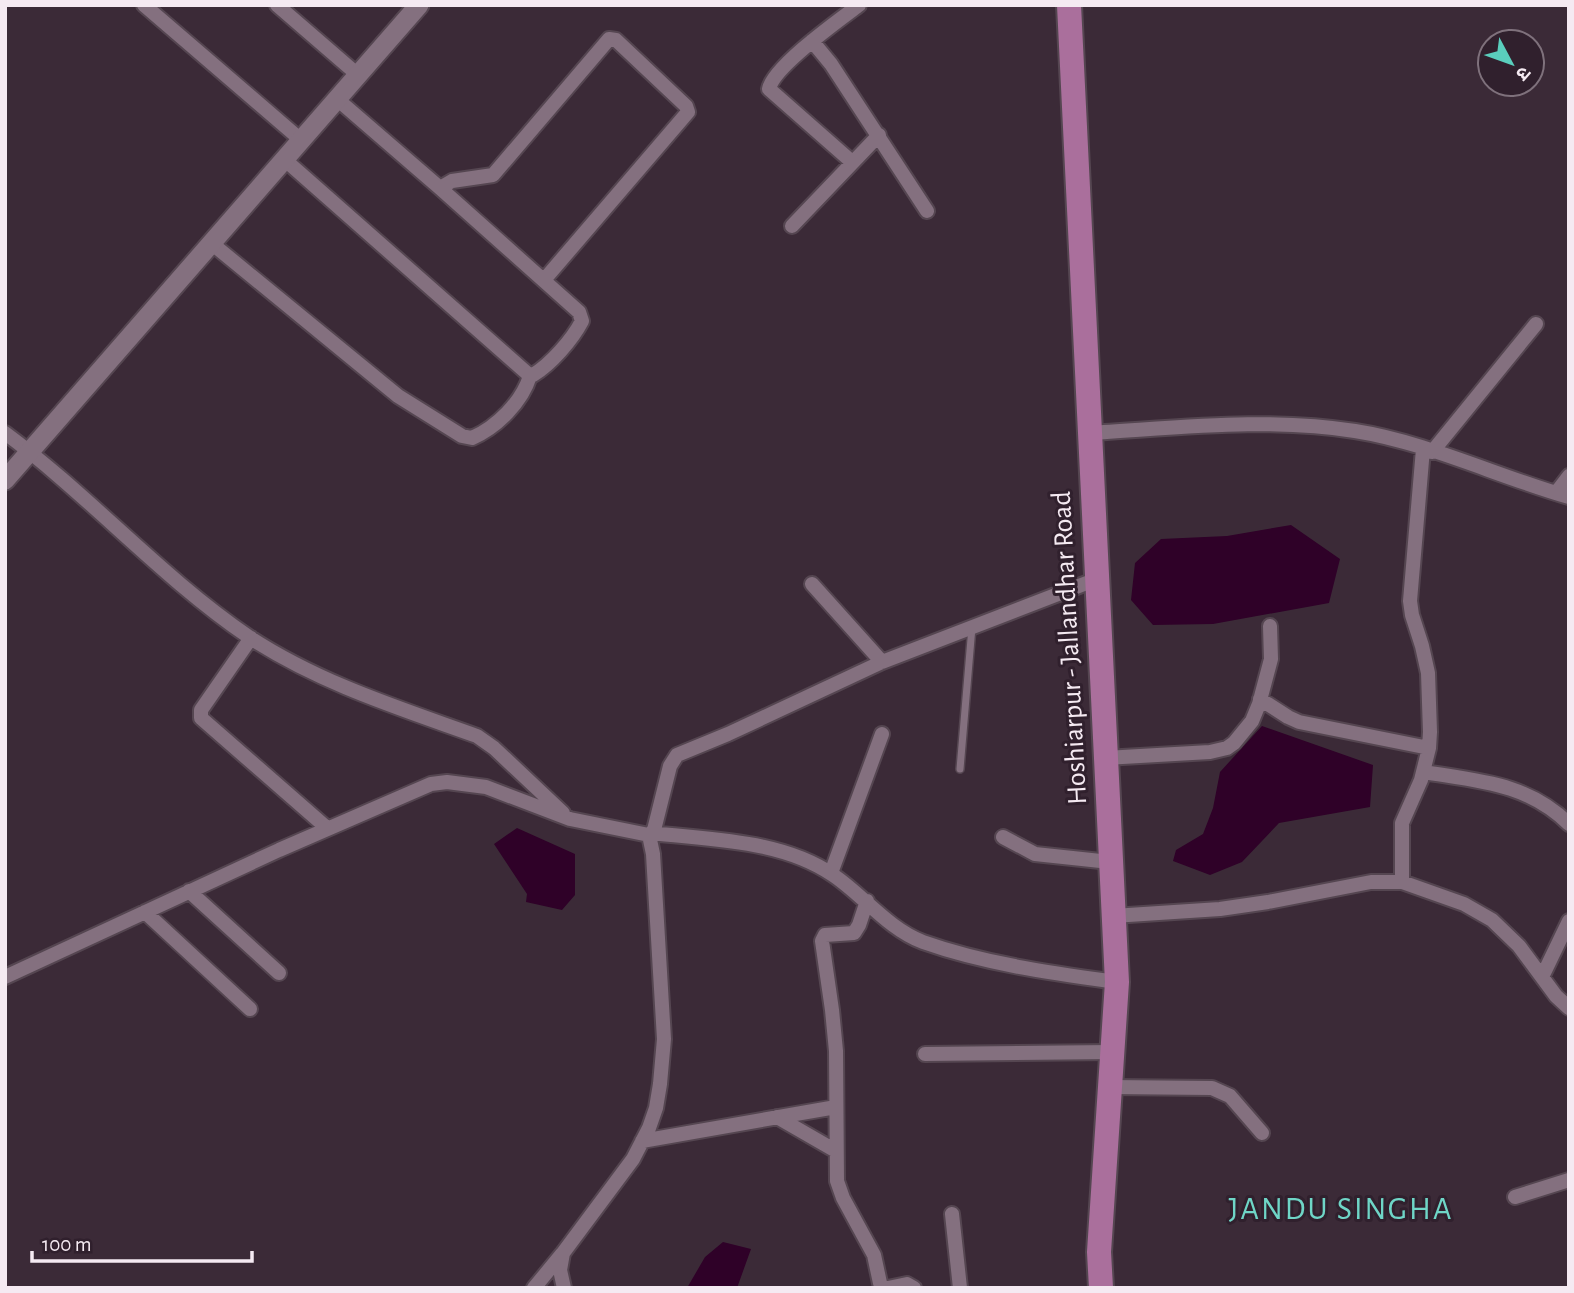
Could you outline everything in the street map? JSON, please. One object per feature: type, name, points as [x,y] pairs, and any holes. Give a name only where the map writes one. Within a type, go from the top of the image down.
[{"type":"highway","name":"Hoshiarpur - Jallandhar Road","points":[[1069,5],[1117,982],[1099,1252],[1101,1288]]},
{"type":"street","points":[[144,5],[302,140]]},
{"type":"street","points":[[277,5],[358,75]]},
{"type":"street","points":[[852,162],[769,89],[772,79],[812,41],[859,5]]},
{"type":"street","points":[[5,480],[302,140],[414,7]]},
{"type":"street","points":[[440,188],[452,181],[493,175],[607,41],[612,38],[616,40],[686,106],[688,112],[544,280]]},
{"type":"street","points":[[812,41],[831,64],[927,211]]},
{"type":"street","points":[[211,242],[404,401],[461,436],[472,438],[495,423],[524,391],[530,376],[542,369],[575,332],[582,321],[581,315],[337,99]]},
{"type":"street","points":[[792,226],[878,135]]},
{"type":"street","points":[[284,159],[530,376]]},
{"type":"street","points":[[1402,882],[1402,823],[1424,772],[1429,748],[1428,673],[1410,601],[1428,451],[1536,324]]},
{"type":"street","points":[[1089,433],[1265,425],[1316,426],[1357,431],[1562,495],[1569,476]]},
{"type":"street","points":[[5,433],[219,616],[251,638],[331,682],[477,736],[494,748],[570,819]]},
{"type":"street","points":[[534,1288],[633,1159],[656,1108],[664,1039],[651,834],[670,766],[677,755],[882,662],[1097,579]]},
{"type":"street","points":[[812,584],[882,662]]},
{"type":"street","points":[[1105,758],[1210,752],[1227,748],[1252,721],[1271,659],[1270,626]]},
{"type":"street","points":[[251,638],[201,710],[201,718],[327,828]]},
{"type":"street","points":[[1260,698],[1288,718],[1299,722],[1429,748]]},
{"type":"street","points":[[831,873],[882,734]]},
{"type":"street","points":[[1424,772],[1527,793],[1569,824]]},
{"type":"street","points":[[5,977],[327,828],[416,789],[447,782],[486,787],[570,819],[651,834],[778,850],[831,873],[904,932],[923,942],[1035,971],[1117,982]]},
{"type":"street","points":[[1003,837],[1035,853],[1110,862]]},
{"type":"street","points":[[1113,916],[1229,908],[1371,882],[1402,882],[1464,904],[1486,915],[1519,946],[1556,996],[1569,1008]]},
{"type":"street","points":[[189,891],[279,973]]},
{"type":"street","points":[[867,901],[857,930],[850,934],[825,935],[822,941],[834,1031],[836,1152],[840,1192],[870,1246],[880,1283],[886,1288],[907,1284],[914,1288]]},
{"type":"street","points":[[145,912],[250,1009]]},
{"type":"street","points":[[1542,977],[1569,921]]},
{"type":"street","points":[[925,1054],[1112,1052]]},
{"type":"street","points":[[1110,1087],[1212,1088],[1230,1096],[1262,1133]]},
{"type":"street","points":[[642,1142],[836,1107]]},
{"type":"street","points":[[777,1117],[836,1152]]},
{"type":"street","points":[[1514,1197],[1569,1180]]},
{"type":"street","points":[[952,1214],[960,1288]]},
{"type":"street","points":[[563,1253],[559,1270],[564,1288]]},
{"type":"lane","points":[[960,769],[972,627]]},
{"type":"shaded area","points":[[1291,525],[1340,559],[1329,603],[1213,624],[1153,625],[1131,600],[1135,563],[1161,539],[1227,536]]},
{"type":"shaded area","points":[[1262,726],[1373,765],[1370,807],[1279,823],[1242,862],[1210,875],[1173,861],[1176,850],[1203,834],[1213,808],[1220,772]]},
{"type":"shaded area","points":[[517,828],[575,854],[575,895],[562,910],[526,902],[527,894],[494,844]]},
{"type":"shaded area","points":[[723,1242],[751,1249],[737,1288],[687,1288],[705,1257]]},
{"type":"district","name":"JANDU SINGHA","points":[[1341,1209]]}]
